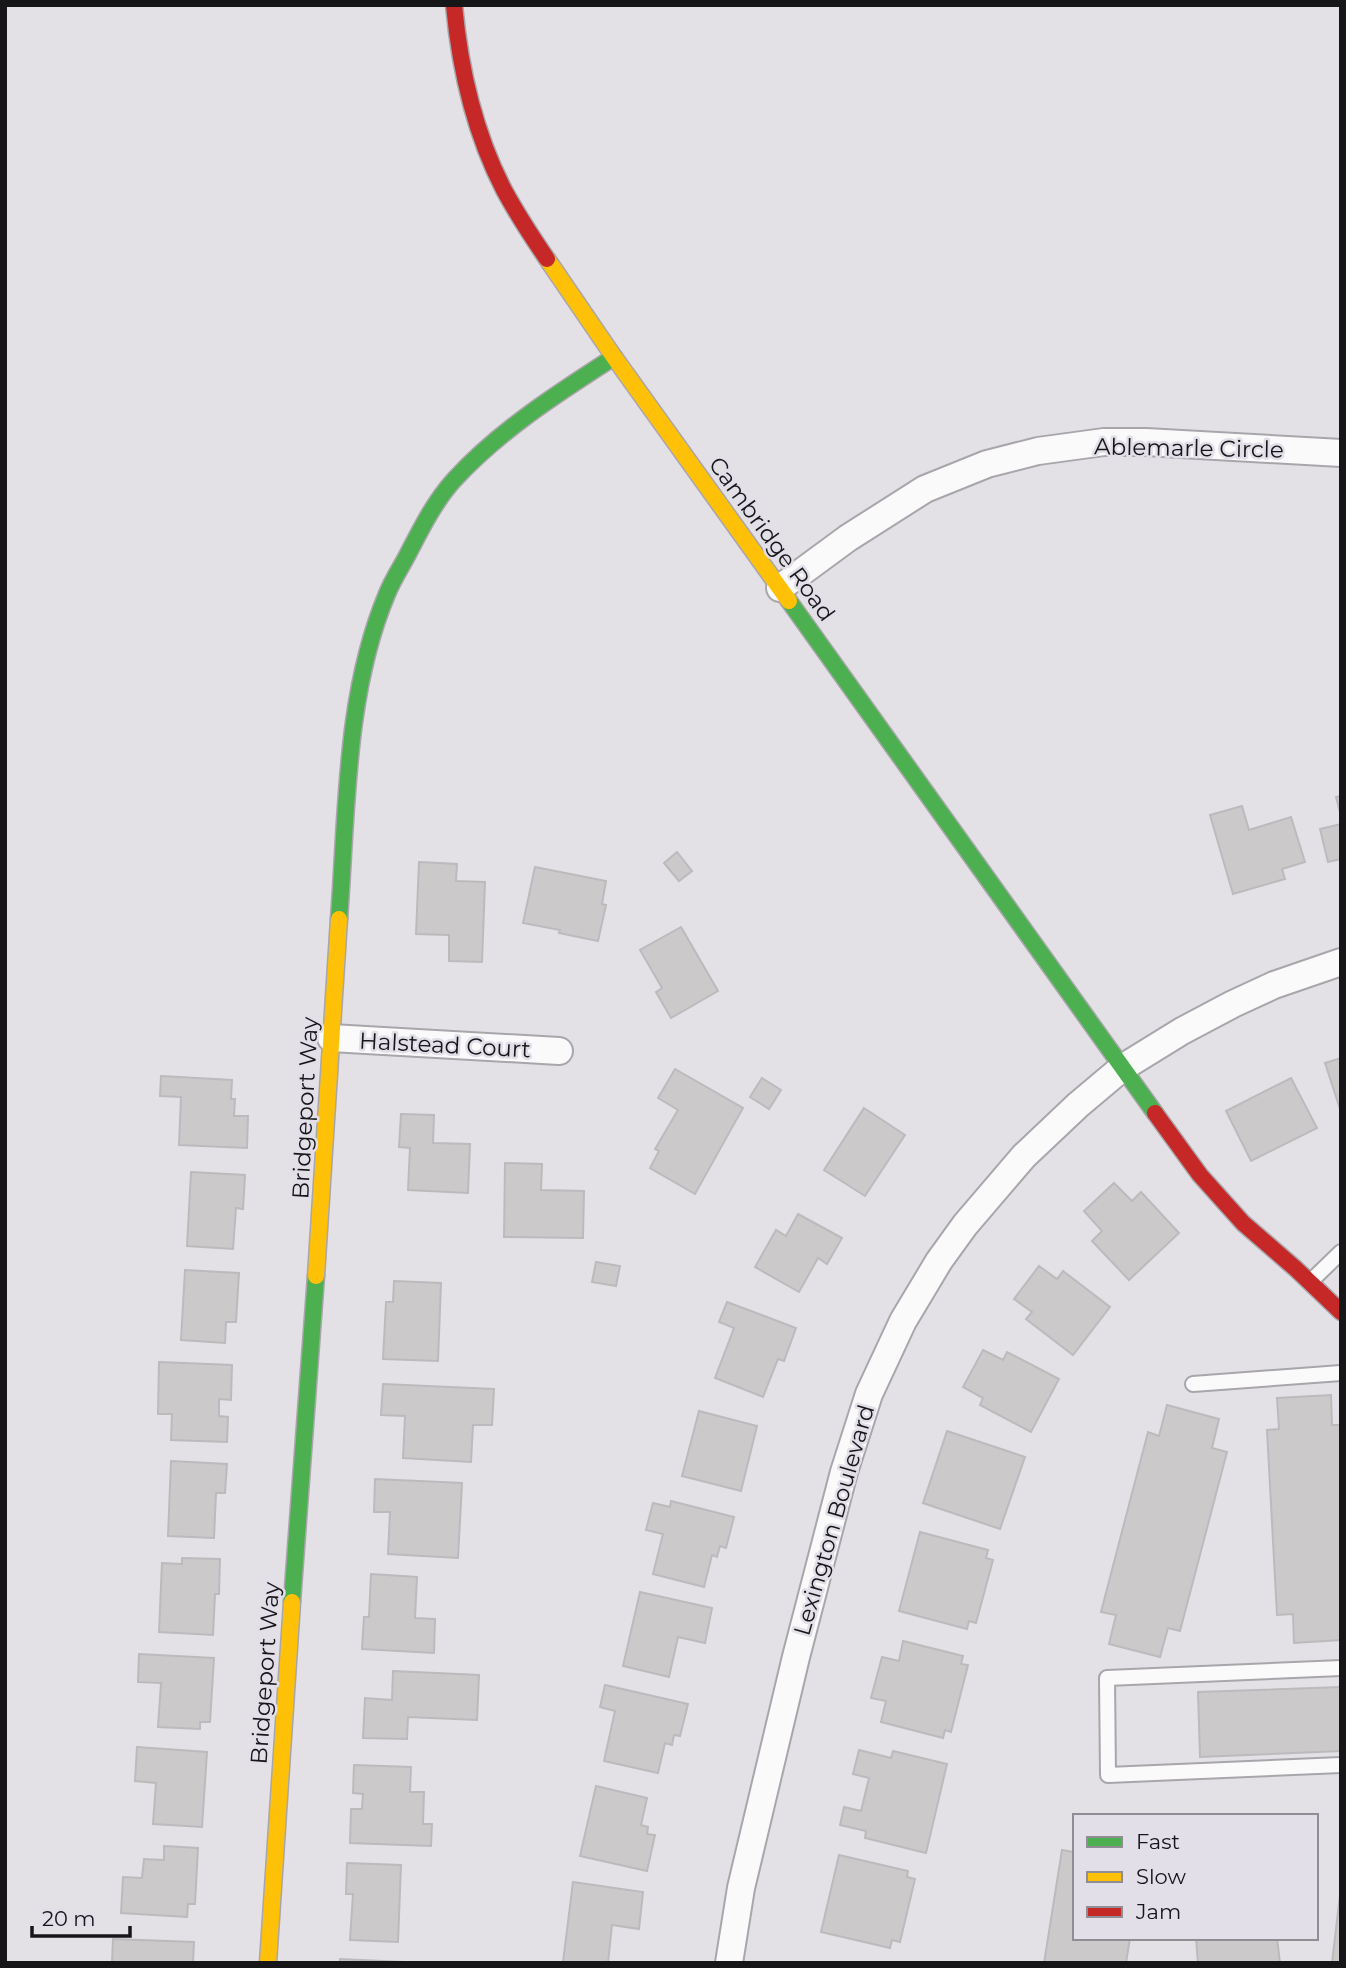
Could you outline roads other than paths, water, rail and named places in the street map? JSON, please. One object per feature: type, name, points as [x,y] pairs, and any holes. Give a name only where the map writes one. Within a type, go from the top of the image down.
[{"type":"street","name":"Cambridge Road","points":[[454,5],[463,79],[480,138],[497,178],[521,221],[614,357],[1200,1175],[1243,1223],[1341,1312]]},
{"type":"street","name":"Bridgeport Way","points":[[268,1963],[353,724],[367,657],[387,593],[425,521],[456,479],[490,445],[523,418],[614,357]]},
{"type":"street","name":"Ablemarle Circle","points":[[780,588],[848,538],[925,489],[987,464],[1038,451],[1104,442],[1146,442],[1341,453]]},
{"type":"street","name":"Lexington Boulevard","points":[[729,1963],[741,1888],[796,1657],[844,1472],[869,1394],[903,1321],[939,1261],[965,1225],[1024,1156],[1122,1068],[1233,1004],[1274,985],[1341,962]]},
{"type":"street","name":"Halstead Court","points":[[331,1038],[559,1051]]},
{"type":"lane","points":[[1310,1282],[1341,1252]]},
{"type":"lane","points":[[1193,1384],[1341,1373]]},
{"type":"lane","points":[[1341,1668],[1107,1678],[1108,1775],[1341,1765]]}]
